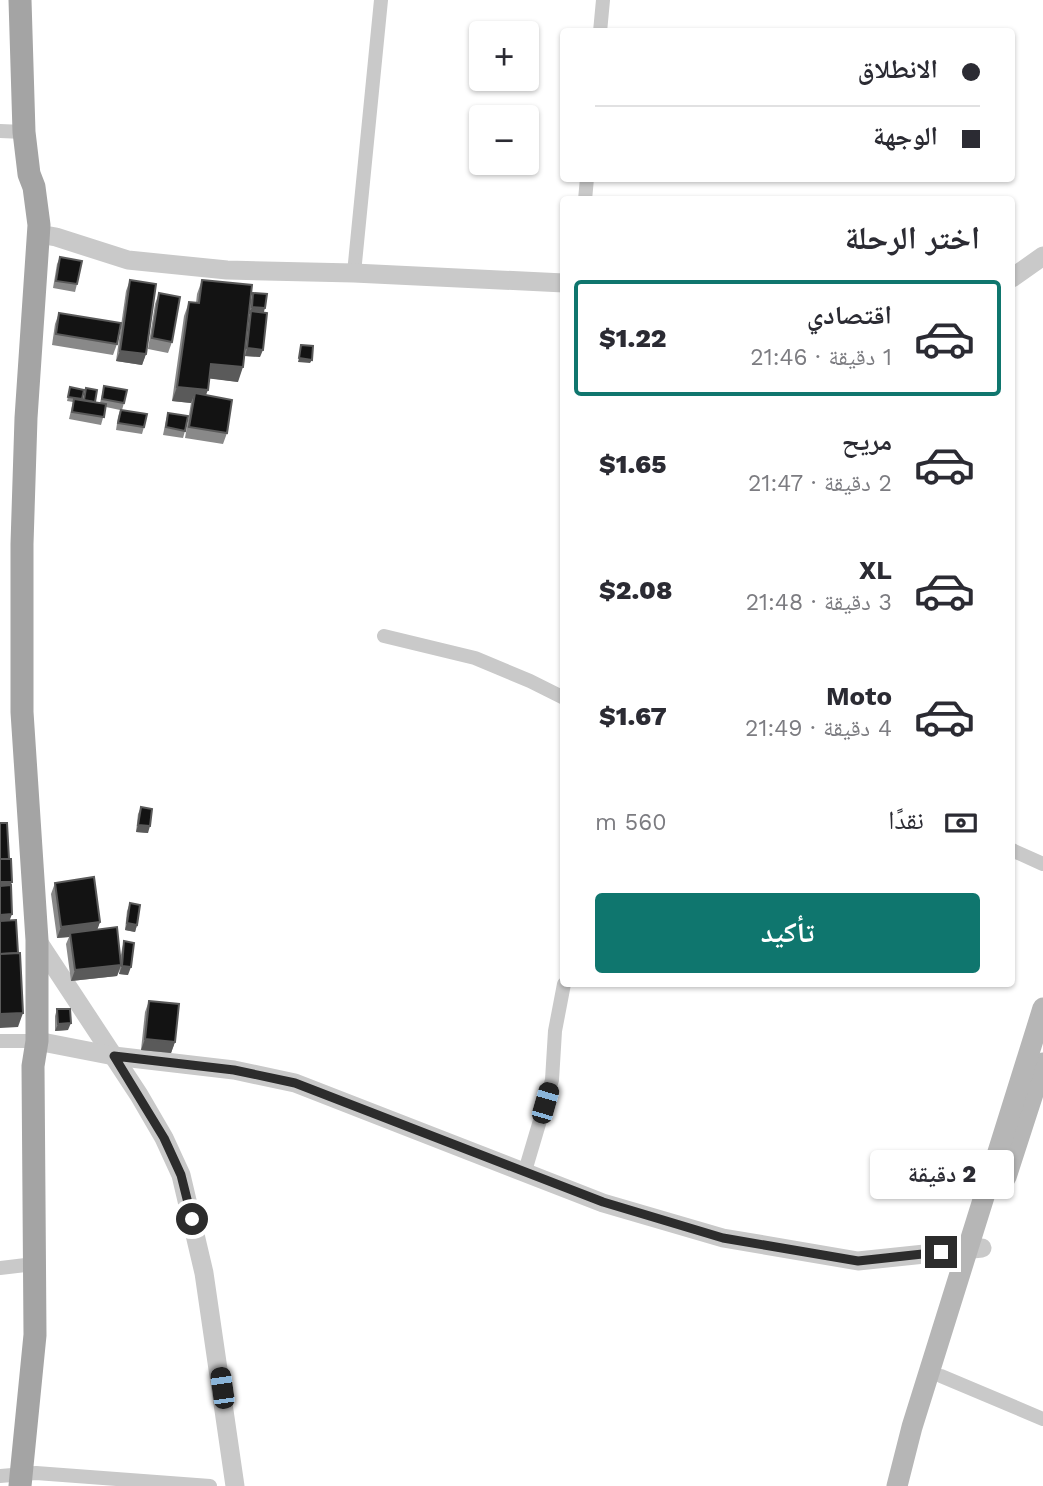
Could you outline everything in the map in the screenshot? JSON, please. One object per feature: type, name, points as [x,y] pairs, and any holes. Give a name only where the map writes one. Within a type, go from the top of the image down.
[{"type":"main road","points":[[20,0],[24,132],[39,234],[26,418],[22,544],[22,712],[37,940],[37,1041],[33,1066],[35,1335],[22,1479]]},
{"type":"main road","points":[[32,0],[39,131],[38,172],[34,187]]},
{"type":"main road","points":[[909,1486],[1043,1008]]},
{"type":"main road","points":[[22,1479],[50,1335],[48,1071],[37,1041]]},
{"type":"main road","points":[[897,1486],[912,1427],[1042,1069]]},
{"type":"street","points":[[354,273],[381,0]]},
{"type":"street","points":[[600,28],[603,0]]},
{"type":"street","points":[[0,131],[24,132]]},
{"type":"street","points":[[39,234],[128,260],[227,270],[560,283]]},
{"type":"street","points":[[1015,276],[1043,256]]},
{"type":"street","points":[[384,635],[475,658],[560,696]]},
{"type":"street","points":[[1015,851],[1043,864]]},
{"type":"street","points":[[37,940],[114,1056],[164,1138],[181,1175],[204,1273],[235,1486]]},
{"type":"street","points":[[525,1171],[552,1080],[555,1031],[563,987]]},
{"type":"street","points":[[0,1041],[37,1041],[114,1056],[234,1070],[295,1083],[603,1202],[723,1238],[858,1261],[975,1249]]},
{"type":"street","points":[[0,1268],[34,1264]]},
{"type":"street","points":[[941,1376],[1043,1419]]},
{"type":"street","points":[[22,1479],[210,1486]]},
{"type":"building","points":[[60,257],[82,261],[77,284],[56,281]]},
{"type":"building","points":[[130,280],[156,284],[146,354],[120,351]]},
{"type":"building","points":[[202,280],[252,285],[243,367],[211,364],[208,390],[177,387],[189,302],[199,303]]},
{"type":"building","points":[[159,293],[180,297],[172,342],[152,338]]},
{"type":"building","points":[[253,293],[267,294],[265,308],[252,307]]},
{"type":"building","points":[[251,311],[267,313],[263,350],[247,348]]},
{"type":"building","points":[[59,313],[121,323],[117,344],[56,334]]},
{"type":"building","points":[[301,345],[313,346],[312,360],[299,358]]},
{"type":"building","points":[[104,386],[127,390],[124,403],[102,399]]},
{"type":"building","points":[[70,387],[84,390],[82,399],[68,397]]},
{"type":"building","points":[[86,388],[97,390],[95,402],[84,400]]},
{"type":"building","points":[[195,393],[232,400],[227,433],[189,427]]},
{"type":"building","points":[[74,399],[106,404],[104,417],[72,412]]},
{"type":"building","points":[[121,410],[147,414],[144,427],[118,423]]},
{"type":"building","points":[[168,413],[188,416],[185,431],[166,427]]},
{"type":"building","points":[[141,807],[152,809],[150,826],[138,825]]},
{"type":"building","points":[[0,823],[7,823],[9,859],[0,859]]},
{"type":"building","points":[[0,859],[11,859],[12,882],[0,882]]},
{"type":"building","points":[[94,877],[100,922],[61,927],[55,883]]},
{"type":"building","points":[[11,885],[12,914],[0,915],[0,886]]},
{"type":"building","points":[[130,903],[140,905],[137,925],[127,923]]},
{"type":"building","points":[[16,920],[18,953],[0,954],[0,921]]},
{"type":"building","points":[[117,927],[121,965],[75,970],[70,933]]},
{"type":"building","points":[[124,941],[134,943],[131,967],[122,966]]},
{"type":"building","points":[[20,953],[23,1013],[0,1014],[0,954]]},
{"type":"building","points":[[149,1001],[179,1004],[175,1042],[145,1039]]},
{"type":"building","points":[[57,1009],[70,1009],[71,1023],[58,1024]]},
{"type":"route","points":[[192,1219],[181,1175],[164,1138],[114,1056],[181,1062],[295,1083],[603,1202],[723,1238],[858,1261],[941,1252]]}]
